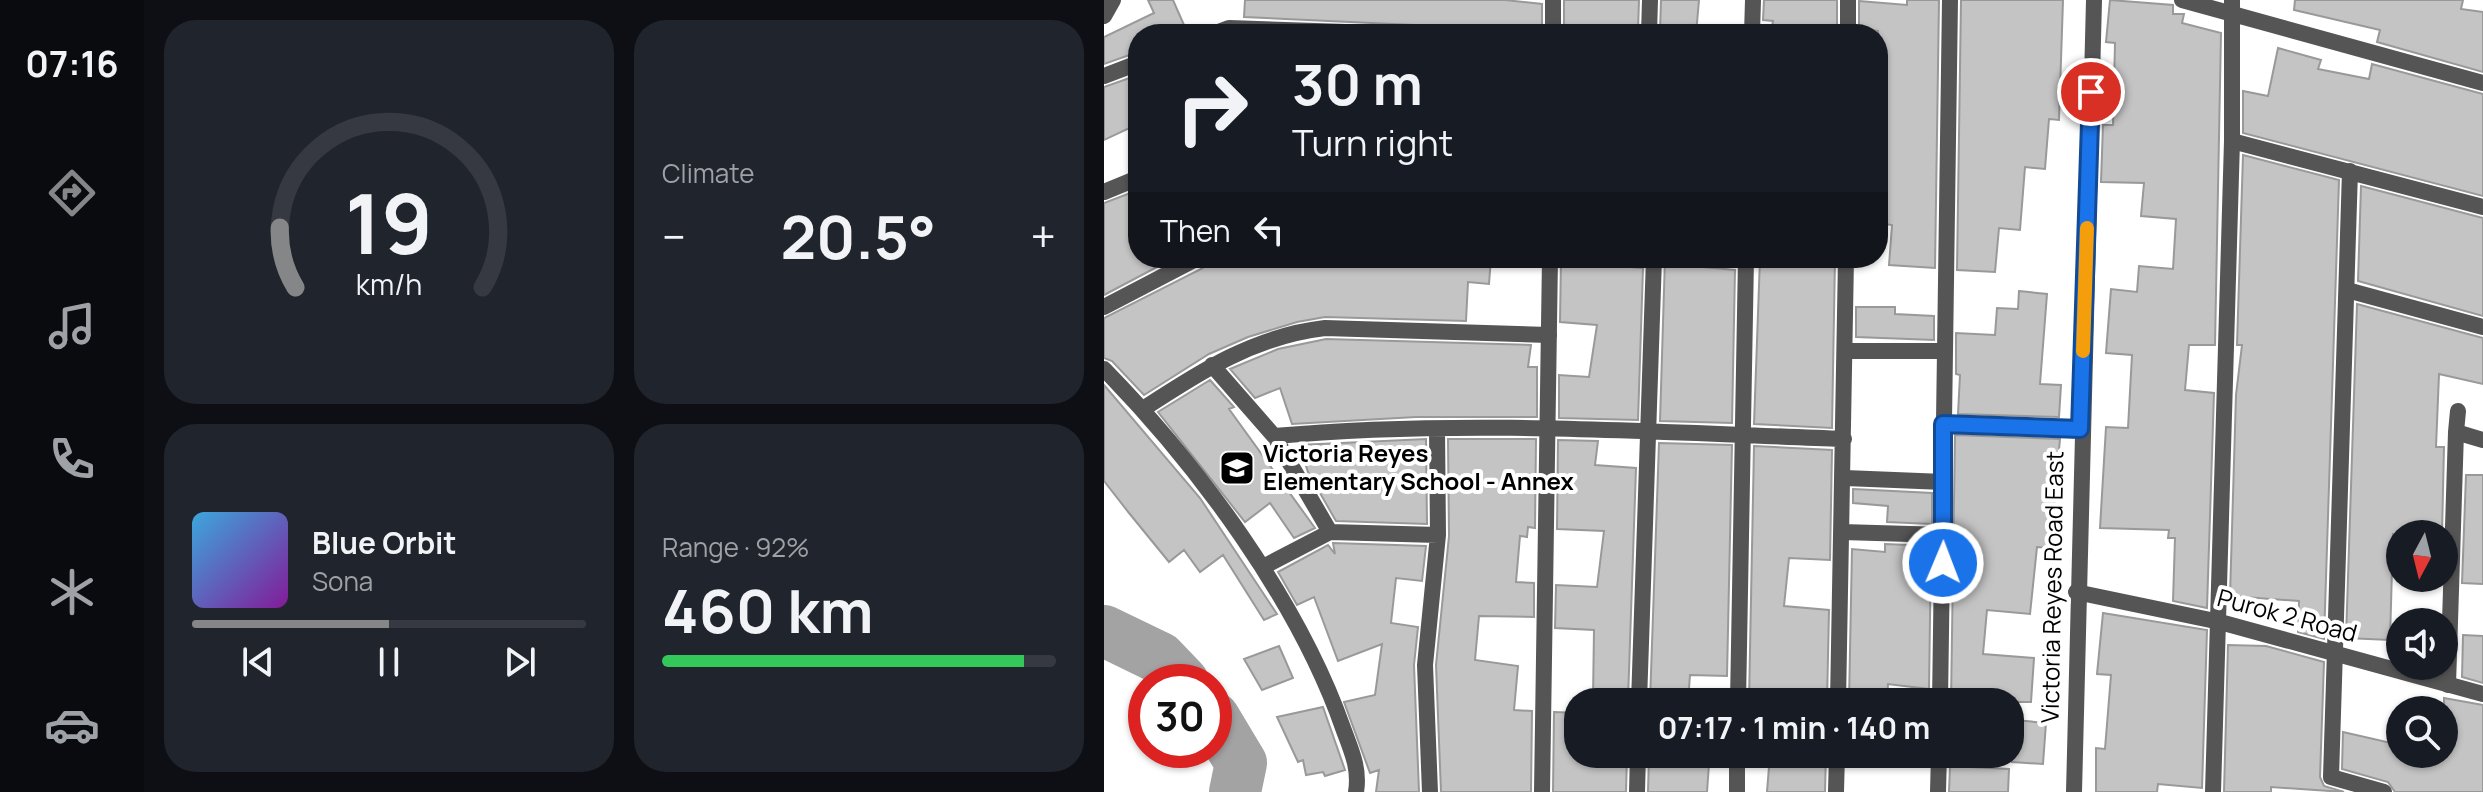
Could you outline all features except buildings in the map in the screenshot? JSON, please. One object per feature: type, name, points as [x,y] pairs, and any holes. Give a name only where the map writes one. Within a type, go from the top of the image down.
[{"type":"street","points":[[1104,16],[1113,0]]},
{"type":"street","points":[[1553,0],[1553,24]]},
{"type":"street","points":[[1649,24],[1650,0]]},
{"type":"street","points":[[1752,24],[1753,0]]},
{"type":"street","points":[[1848,0],[1848,24]]},
{"type":"street","points":[[1940,688],[1950,0]]},
{"type":"street","name":"Victoria Reyes Road East","points":[[2074,792],[2080,429],[2094,0]]},
{"type":"street","points":[[2182,0],[2232,7],[2483,83]]},
{"type":"street","points":[[2213,792],[2232,141],[2232,7]]},
{"type":"street","points":[[1104,76],[1128,67]]},
{"type":"street","points":[[2232,141],[2483,207]]},
{"type":"street","points":[[2350,171],[2331,777],[2384,792]]},
{"type":"street","points":[[1104,192],[1128,182]]},
{"type":"street","points":[[1104,307],[1179,268]]},
{"type":"street","points":[[1542,792],[1550,268]]},
{"type":"street","points":[[1639,688],[1654,268]]},
{"type":"street","points":[[1738,688],[1746,268]]},
{"type":"street","points":[[1838,688],[1845,478],[1846,268]]},
{"type":"street","points":[[2347,290],[2483,327]]},
{"type":"street","points":[[1143,409],[1212,365],[1291,332],[1325,328],[1549,335]]},
{"type":"street","points":[[1845,351],[1943,351]]},
{"type":"street","points":[[1212,365],[1274,436],[1330,532]]},
{"type":"street","points":[[1104,369],[1143,409],[1263,567],[1332,696],[1359,773],[1356,792]]},
{"type":"street","points":[[2448,685],[2458,411]]},
{"type":"street","points":[[1943,424],[2080,429]]},
{"type":"street","points":[[1274,436],[1547,427],[1844,439]]},
{"type":"street","points":[[1430,792],[1425,665],[1438,535],[1437,429]]},
{"type":"street","points":[[2456,432],[2483,440]]},
{"type":"street","points":[[1845,478],[1944,482]]},
{"type":"street","points":[[1263,567],[1330,532],[1438,535]]},
{"type":"street","points":[[1842,532],[1944,535]]},
{"type":"street","name":"Purok 2 Road","points":[[2076,592],[2220,622],[2483,694]]},
{"type":"street","points":[[1637,792],[1638,768]]},
{"type":"street","points":[[1737,768],[1737,792]]},
{"type":"street","points":[[1836,792],[1837,768]]},
{"type":"street","points":[[1938,792],[1939,768]]},
{"type":"waterway","points":[[1104,631],[1160,658],[1166,664]]},
{"type":"waterway","points":[[1232,748],[1241,763],[1235,792]]},
{"type":"slow traffic","points":[[2083,351],[2087,228]]},
{"type":"place","name":"Victoria Reyes Elementary School - Annex","points":[[1237,468]]},
{"type":"route","points":[[1943,563],[1943,424],[2080,429],[2091,92]]}]
